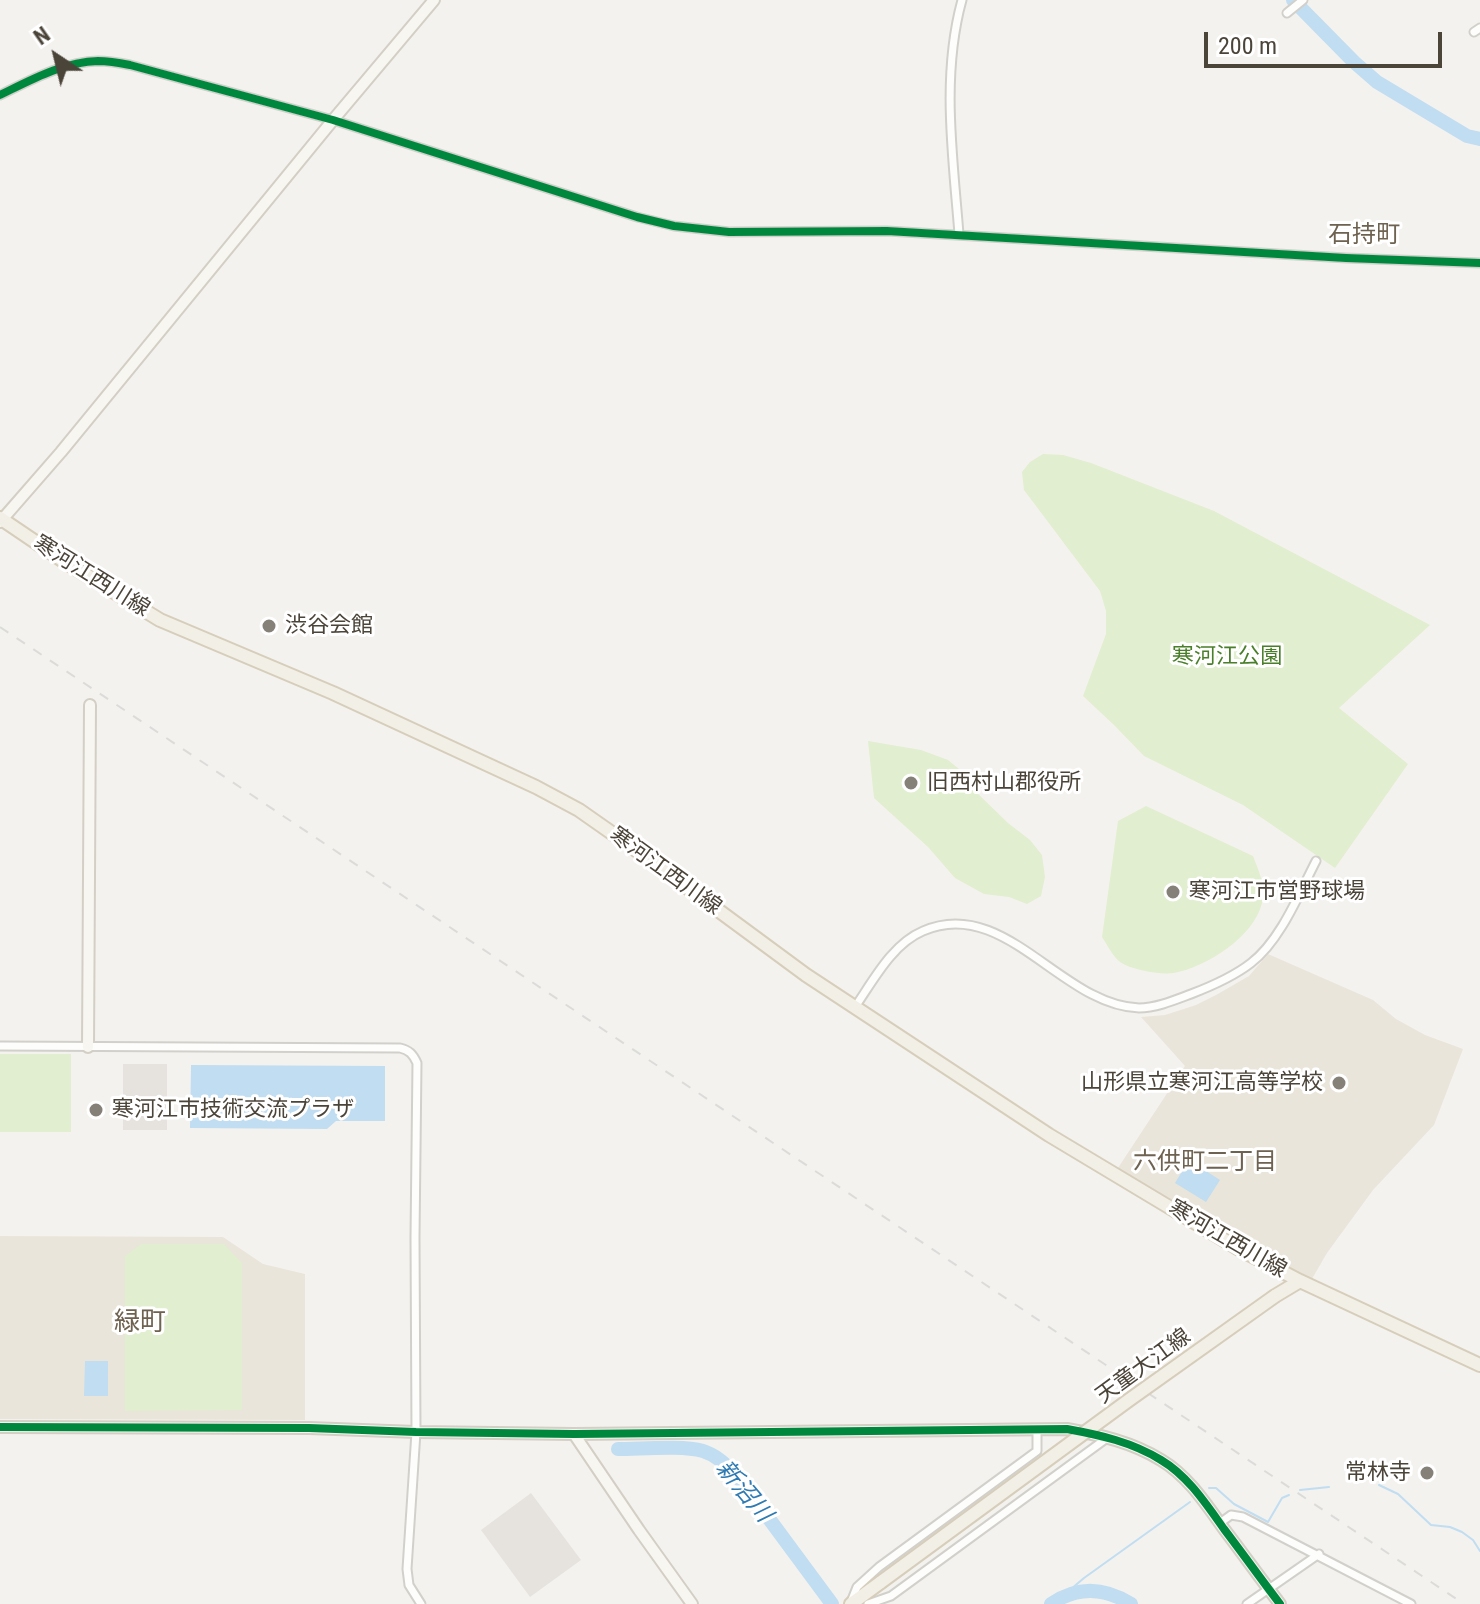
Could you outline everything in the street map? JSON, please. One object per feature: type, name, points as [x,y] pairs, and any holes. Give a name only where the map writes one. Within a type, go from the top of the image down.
[{"type":"main road","name":"寒河江西川線","points":[[1,520],[160,620],[333,693],[579,810],[806,975],[1049,1135],[1239,1249],[1300,1281]]},
{"type":"main road","name":"天童大江線","points":[[851,1604],[1141,1391],[1300,1281]]},
{"type":"main road","points":[[1300,1281],[1480,1365]]},
{"type":"street","points":[[1,520],[61,452],[434,0]]},
{"type":"street","points":[[959,234],[950,76],[957,16],[962,0]]},
{"type":"street","points":[[1287,13],[1303,0]]},
{"type":"street","points":[[0,95],[74,64],[100,61],[130,65],[333,120],[674,226],[741,233],[887,231],[959,234],[1346,258],[1480,263]]},
{"type":"street","points":[[88,1047],[90,705]]},
{"type":"street","points":[[855,1007],[895,952],[909,939],[936,926],[963,924],[995,933],[1106,1001],[1141,1008],[1159,1005],[1218,983],[1252,963],[1267,948],[1279,929],[1316,861]]},
{"type":"street","points":[[0,1046],[400,1048],[414,1055],[417,1063],[416,1432],[407,1569],[409,1585],[421,1604]]},
{"type":"street","points":[[0,1427],[294,1428],[574,1434],[1067,1429],[1109,1437],[1164,1461],[1189,1483],[1280,1604]]},
{"type":"street","points":[[851,1604],[857,1587],[879,1567],[1037,1451],[1037,1429]]},
{"type":"street","points":[[574,1434],[692,1604]]},
{"type":"street","points":[[868,1604],[891,1596],[1109,1437]]},
{"type":"street","points":[[1220,1523],[1231,1515],[1243,1517],[1411,1604]]},
{"type":"street","points":[[1247,1604],[1319,1554]]},
{"type":"shaded area","name":"山形県立寒河江高等学校","points":[[1268,954],[1373,1000],[1396,1019],[1425,1035],[1463,1049],[1434,1125],[1373,1190],[1327,1253],[1309,1284],[1114,1174],[1185,1066],[1141,1017],[1165,1015],[1196,1005],[1249,976]]},
{"type":"shaded area","points":[[123,1064],[167,1064],[167,1130],[123,1130]]},
{"type":"shaded area","points":[[0,1236],[223,1237],[263,1264],[305,1274],[305,1420],[0,1419]]},
{"type":"shaded area","points":[[531,1493],[581,1560],[530,1597],[481,1530]]},
{"type":"green space","name":"寒河江公園","points":[[1043,454],[1063,455],[1091,463],[1214,511],[1430,625],[1339,708],[1408,764],[1335,868],[1243,805],[1144,756],[1083,696],[1106,634],[1106,611],[1100,591],[1024,490],[1022,472]]},
{"type":"green space","points":[[868,741],[921,750],[948,760],[959,769],[973,789],[1030,840],[1042,855],[1045,877],[1041,896],[1027,904],[1009,897],[984,894],[955,878],[928,847],[874,798]]},
{"type":"green space","points":[[1146,806],[1253,856],[1262,884],[1262,903],[1257,916],[1239,939],[1214,957],[1174,973],[1146,971],[1125,965],[1115,957],[1102,937],[1118,821]]},
{"type":"green space","points":[[0,1054],[71,1054],[71,1132],[0,1132]]},
{"type":"green space","points":[[141,1244],[224,1244],[242,1263],[242,1410],[125,1411],[125,1256]]},
{"type":"water","points":[[191,1065],[385,1066],[385,1121],[336,1121],[327,1129],[190,1128]]},
{"type":"water","points":[[1189,1160],[1220,1180],[1206,1202],[1175,1183]]},
{"type":"water","points":[[85,1361],[108,1361],[108,1396],[84,1396]]},
{"type":"waterway","points":[[1293,0],[1377,82],[1467,136],[1480,139]]},
{"type":"waterway","name":"新沼川","points":[[618,1449],[694,1449],[721,1461],[736,1474],[832,1604]]},
{"type":"waterway","points":[[1379,1485],[1398,1494],[1431,1525],[1462,1532],[1473,1540],[1480,1551]]},
{"type":"waterway","points":[[1300,1490],[1329,1487]]},
{"type":"waterway","points":[[1209,1488],[1216,1488],[1234,1504],[1268,1522],[1282,1498],[1289,1495]]},
{"type":"waterway","points":[[1064,1595],[1190,1502]]},
{"type":"waterway","name":"新沼川","points":[[1051,1604],[1071,1594],[1091,1591],[1111,1594],[1131,1604]]},
{"type":"railway","points":[[0,627],[1464,1604]]},
{"type":"cycle path","points":[[0,95],[72,65],[98,61],[126,64],[333,120],[674,226],[729,232],[887,231],[1480,263]]},
{"type":"cycle path","points":[[0,1427],[309,1428],[574,1434],[1067,1429],[1127,1444],[1171,1467],[1203,1500],[1280,1604]]},
{"type":"place","name":"渋谷会館","points":[[269,626]]},
{"type":"place","name":"旧西村山郡役所","points":[[911,783]]},
{"type":"place","name":"寒河江市営野球場","points":[[1173,892]]},
{"type":"place","name":"山形県立寒河江高等学校","points":[[1339,1083]]},
{"type":"place","name":"寒河江市技術交流プラザ","points":[[96,1110]]},
{"type":"place","name":"常林寺","points":[[1427,1473]]},
{"type":"district","name":"石持町","points":[[1364,236]]},
{"type":"district","name":"六供町二丁目","points":[[1205,1163]]},
{"type":"district","name":"緑町","points":[[140,1323]]}]
